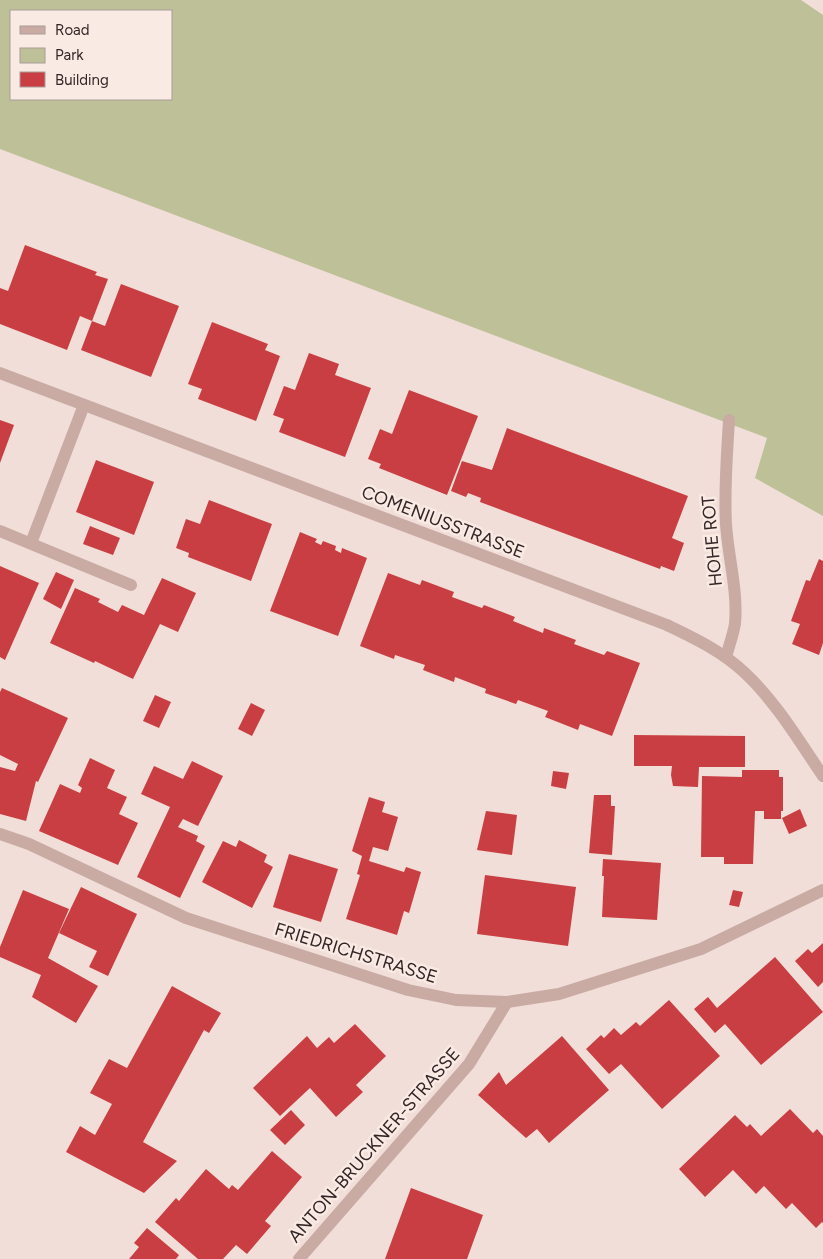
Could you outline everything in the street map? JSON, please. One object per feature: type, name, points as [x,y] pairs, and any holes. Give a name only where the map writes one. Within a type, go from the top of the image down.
[{"type":"street","name":"COMENIUSSTRASSE","points":[[0,373],[667,625],[699,640],[726,657],[759,686],[823,776]]},
{"type":"street","points":[[31,543],[84,405]]},
{"type":"street","name":"HOHE ROT","points":[[726,657],[734,625],[735,610],[726,527],[725,496],[729,420]]},
{"type":"street","points":[[0,531],[131,585]]},
{"type":"street","name":"FRIEDRICHSTRASSE","points":[[0,834],[29,844],[186,918],[408,990],[456,1000],[507,1002],[559,994],[701,949],[823,890]]},
{"type":"street","name":"ANTON-BRUCKNER-STRASSE","points":[[299,1259],[469,1064],[507,1002]]},
{"type":"green space","points":[[0,0],[801,0],[823,15],[823,516],[755,478],[767,438],[0,149]]},
{"type":"building","points":[[25,245],[97,272],[95,275],[108,279],[92,321],[80,316],[67,350],[0,324],[0,288],[8,291]]},
{"type":"building","points":[[121,284],[179,306],[151,377],[81,350],[92,321],[105,326]]},
{"type":"building","points":[[212,322],[268,344],[265,350],[280,356],[256,421],[198,399],[202,389],[188,384]]},
{"type":"building","points":[[309,353],[339,364],[335,375],[371,388],[345,457],[279,432],[284,419],[273,415],[284,386],[295,390]]},
{"type":"building","points":[[409,390],[478,416],[447,495],[379,468],[381,464],[368,459],[380,429],[392,434]]},
{"type":"building","points":[[0,420],[14,425],[0,463]]},
{"type":"building","points":[[507,428],[688,496],[672,538],[684,543],[674,571],[661,566],[660,569],[480,502],[481,498],[468,493],[466,497],[451,491],[462,461],[492,470]]},
{"type":"building","points":[[96,460],[154,482],[134,535],[76,512]]},
{"type":"building","points":[[209,500],[272,524],[251,581],[188,557],[189,553],[176,548],[186,519],[200,524]]},
{"type":"building","points":[[90,526],[120,538],[113,555],[83,544]]},
{"type":"building","points":[[300,532],[317,539],[315,542],[321,545],[323,541],[336,546],[335,550],[341,553],[342,548],[367,558],[338,636],[270,611]]},
{"type":"building","points":[[819,559],[823,561],[823,643],[819,655],[792,644],[800,624],[791,621],[806,580],[810,581]]},
{"type":"building","points":[[0,566],[39,583],[5,660],[0,657]]},
{"type":"building","points":[[56,572],[74,580],[61,609],[43,599]]},
{"type":"building","points":[[388,573],[420,585],[422,580],[454,592],[452,597],[482,608],[484,605],[515,617],[513,621],[543,633],[544,628],[576,640],[574,644],[604,655],[607,651],[640,663],[612,736],[580,724],[578,730],[545,717],[548,711],[518,700],[516,704],[485,693],[486,689],[455,677],[454,682],[423,670],[425,665],[395,655],[394,659],[360,646]]},
{"type":"building","points":[[162,578],[196,593],[178,632],[160,624],[133,679],[50,643],[75,588],[100,599],[98,602],[118,612],[122,605],[144,615]]},
{"type":"building","points":[[2,688],[68,718],[38,782],[36,781],[26,821],[0,814],[0,767],[15,771],[18,764],[0,755],[0,692]]},
{"type":"building","points":[[155,695],[171,702],[159,728],[143,721]]},
{"type":"building","points":[[251,703],[265,710],[252,736],[238,729]]},
{"type":"building","points":[[634,735],[745,736],[745,767],[699,767],[698,787],[673,786],[672,766],[634,766]]},
{"type":"building","points":[[90,758],[115,770],[107,788],[127,797],[119,814],[138,823],[118,865],[39,831],[60,784],[80,793],[82,788],[78,785]]},
{"type":"building","points":[[192,761],[223,776],[198,826],[183,819],[178,827],[198,836],[196,841],[205,846],[180,898],[137,877],[170,807],[141,794],[154,766],[183,779]]},
{"type":"building","points":[[742,770],[779,770],[779,777],[783,777],[783,811],[781,811],[781,819],[764,819],[764,811],[755,811],[753,864],[724,864],[724,857],[701,857],[702,776],[742,777]]},
{"type":"building","points":[[553,771],[569,773],[566,789],[551,786]]},
{"type":"building","points":[[594,795],[611,795],[611,806],[615,806],[612,855],[589,853]]},
{"type":"building","points":[[369,797],[385,802],[382,812],[398,817],[388,851],[373,847],[369,861],[404,872],[406,867],[421,872],[409,913],[404,911],[397,935],[346,919],[360,875],[357,874],[362,856],[352,851]]},
{"type":"building","points":[[800,809],[807,826],[789,834],[782,818]]},
{"type":"building","points":[[486,811],[517,815],[512,855],[477,850]]},
{"type":"building","points":[[239,840],[267,855],[264,862],[273,867],[252,908],[202,882],[223,841],[236,847]]},
{"type":"building","points":[[289,854],[338,869],[321,922],[273,907]]},
{"type":"building","points":[[603,859],[661,863],[657,920],[602,917]]},
{"type":"building","points":[[485,875],[576,887],[568,946],[477,934]]},
{"type":"building","points":[[81,887],[137,914],[108,976],[89,967],[97,951],[59,933]]},
{"type":"building","points":[[23,890],[69,909],[48,958],[98,986],[76,1023],[32,997],[41,975],[0,957],[0,947]]},
{"type":"building","points":[[733,890],[743,892],[739,907],[729,905]]},
{"type":"building","points":[[823,943],[823,982],[818,987],[795,961],[808,949],[812,953]]},
{"type":"building","points":[[775,957],[823,1012],[761,1065],[725,1024],[715,1033],[694,1009],[708,997],[717,1008]]},
{"type":"building","points":[[172,986],[221,1013],[209,1033],[204,1030],[143,1142],[177,1161],[144,1193],[66,1152],[80,1126],[95,1135],[112,1104],[90,1093],[109,1059],[127,1068]]},
{"type":"building","points":[[669,1000],[720,1056],[662,1109],[621,1064],[609,1074],[586,1049],[601,1035],[604,1038],[614,1028],[621,1035],[636,1022],[640,1026]]},
{"type":"building","points":[[355,1024],[386,1056],[356,1085],[363,1092],[336,1117],[310,1088],[280,1116],[253,1088],[307,1036],[317,1048],[329,1037],[334,1043]]},
{"type":"building","points":[[562,1036],[609,1090],[549,1143],[537,1129],[526,1138],[478,1095],[499,1072],[506,1085]]},
{"type":"building","points":[[790,1109],[813,1133],[817,1129],[823,1136],[823,1223],[816,1228],[792,1203],[786,1209],[764,1186],[756,1194],[733,1170],[705,1197],[679,1169],[735,1115],[747,1127],[750,1124],[761,1136]]},
{"type":"building","points":[[291,1110],[305,1125],[285,1145],[270,1130]]},
{"type":"building","points":[[272,1151],[302,1177],[265,1221],[271,1226],[247,1254],[236,1245],[223,1259],[198,1259],[155,1222],[176,1198],[179,1201],[206,1169],[229,1189],[232,1185],[238,1190]]},
{"type":"building","points":[[411,1188],[483,1215],[467,1259],[385,1259]]},
{"type":"building","points":[[147,1228],[179,1255],[176,1259],[129,1259],[139,1247],[134,1243]]}]
